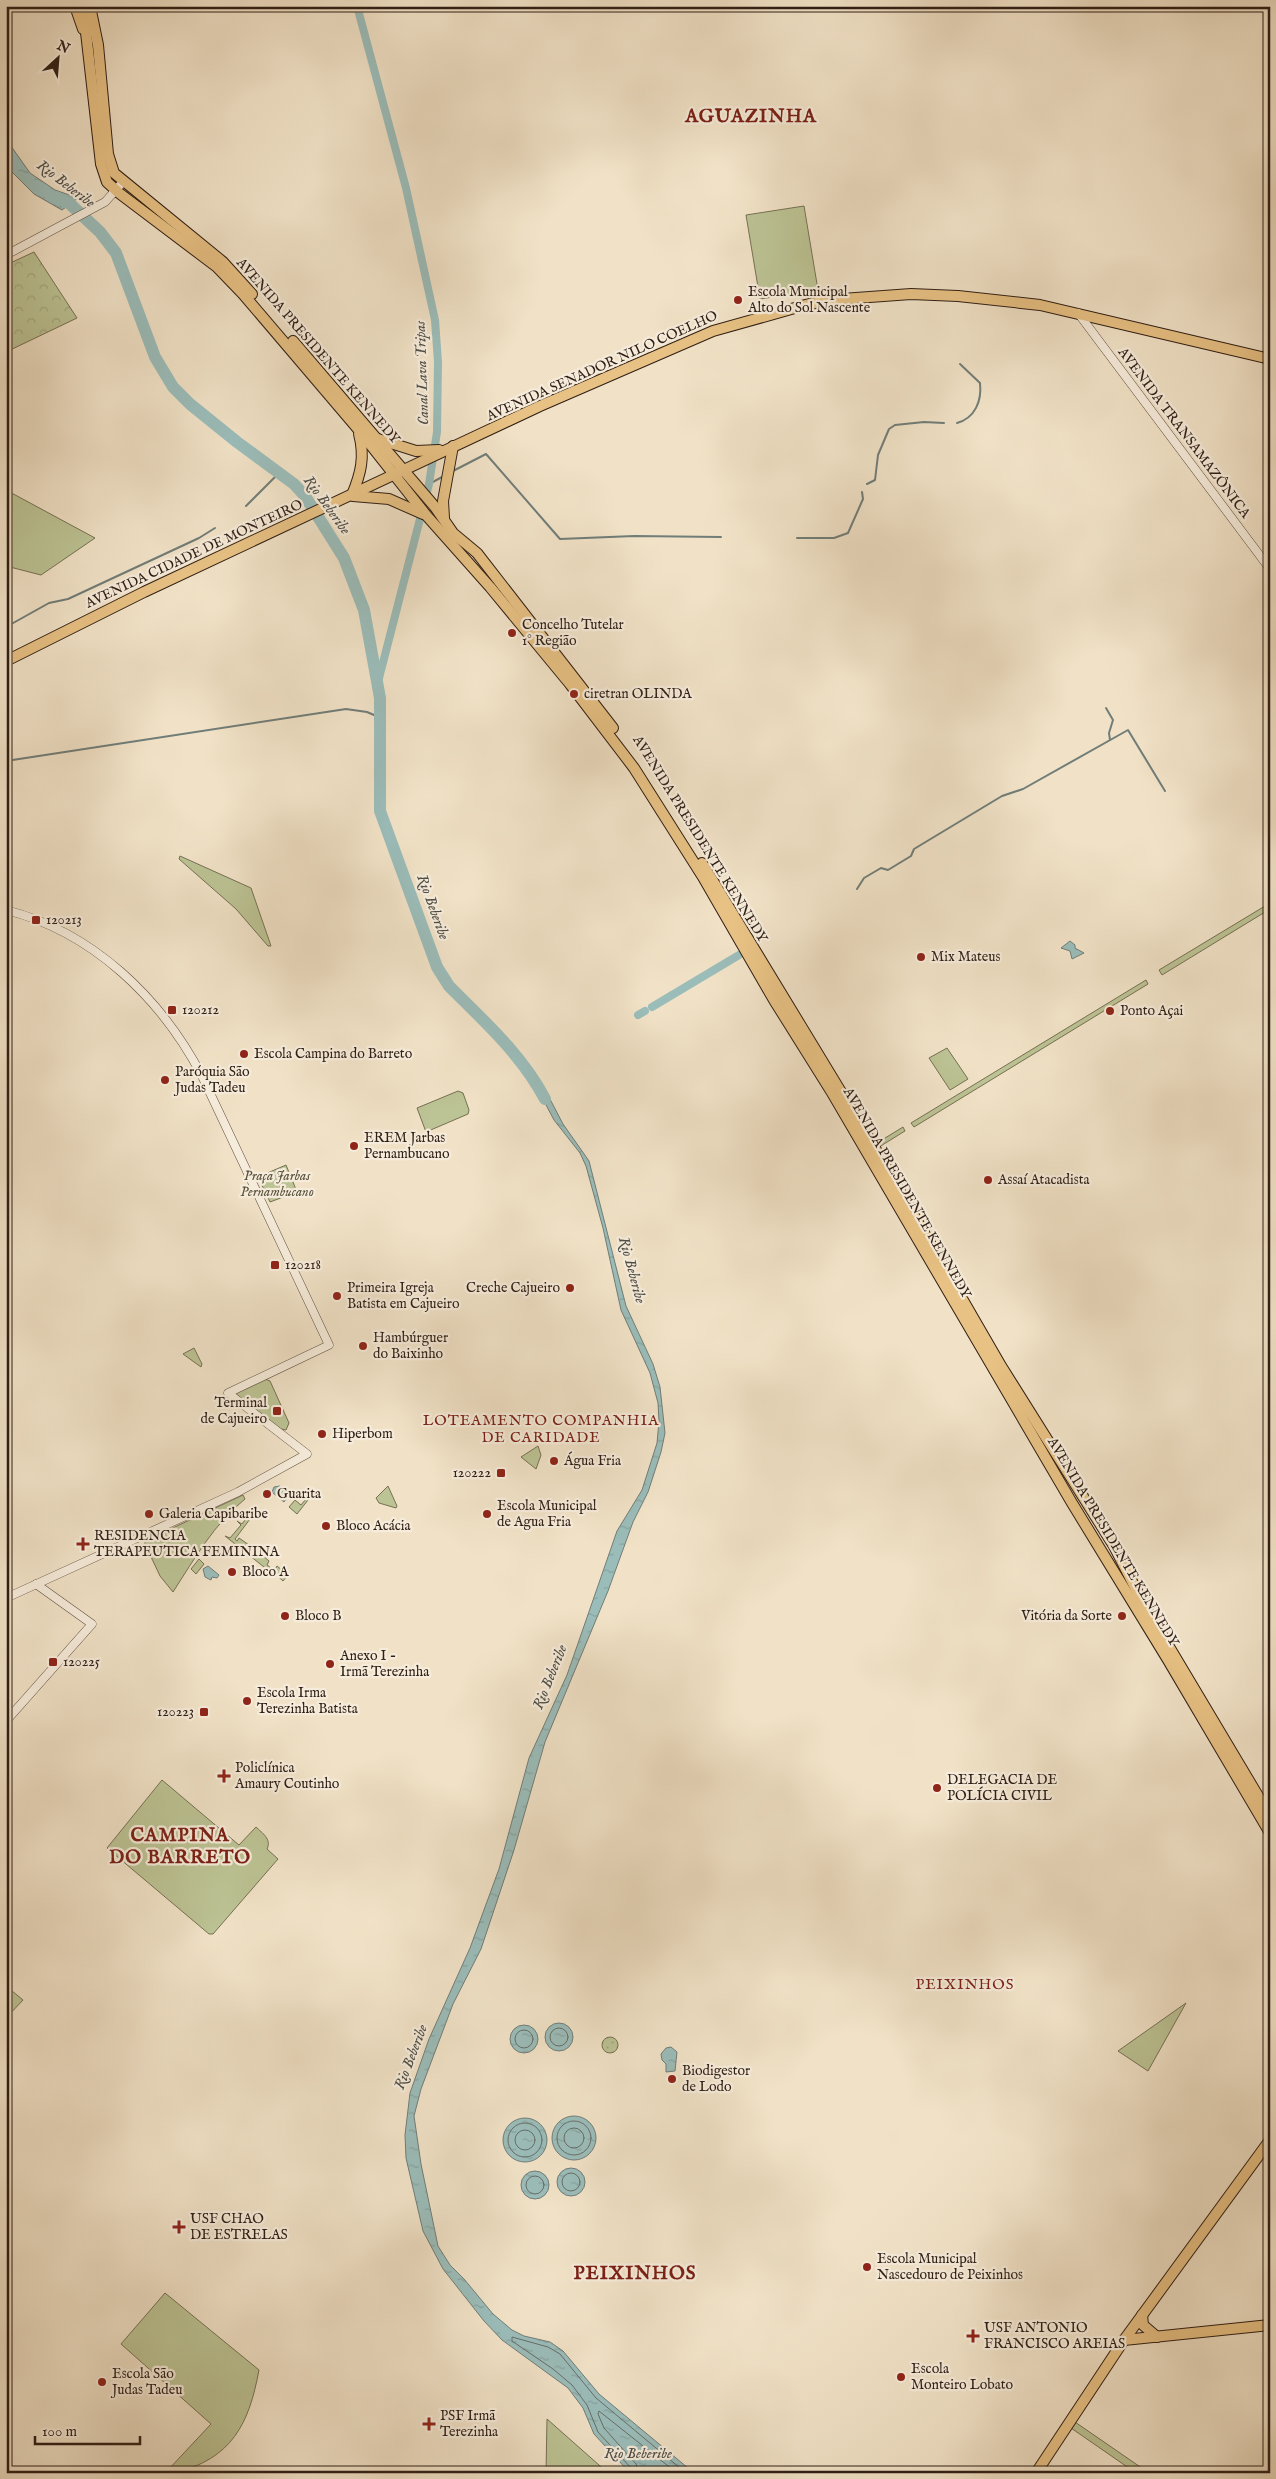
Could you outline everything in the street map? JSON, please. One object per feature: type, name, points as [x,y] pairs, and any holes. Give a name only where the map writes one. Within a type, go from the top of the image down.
[{"type":"main road","name":"AVENIDA PRESIDENTE KENNEDY","points":[[75,6],[88,42]]},
{"type":"main road","name":"AVENIDA PRESIDENTE KENNEDY","points":[[83,6],[101,164],[107,182],[119,187],[223,262],[377,439],[399,472],[414,504],[429,518],[449,542],[466,553],[487,577],[490,587],[613,738],[663,812],[1270,1833]]},
{"type":"main road","name":"AVENIDA PRESIDENTE KENNEDY","points":[[90,6],[98,45],[109,160],[119,187],[217,267],[261,314],[358,429],[399,472],[419,488],[453,533],[477,553],[618,734],[713,881],[872,1143],[1001,1366],[1114,1546],[1143,1603],[1270,1816]]},
{"type":"main road","name":"AVENIDA SENADOR NILO COELHO","points":[[399,472],[430,454],[449,448],[693,338],[726,326],[809,304],[879,295],[942,295],[1040,305],[1270,359]]},
{"type":"main road","points":[[358,429],[363,458],[362,473],[352,496],[389,499],[414,504]]},
{"type":"main road","points":[[377,439],[402,449],[430,454]]},
{"type":"main road","points":[[444,521],[444,491],[449,448]]},
{"type":"main road","name":"AVENIDA CIDADE DE MONTEIRO","points":[[6,661],[144,592],[352,496],[399,472]]},
{"type":"main road","points":[[1036,2473],[1124,2340],[1270,2140]]},
{"type":"main road","points":[[1142,2315],[1144,2325],[1157,2337]]},
{"type":"main road","points":[[1124,2340],[1270,2326]]},
{"type":"street","points":[[6,255],[82,216],[96,207],[119,187]]},
{"type":"street","name":"AVENIDA TRANSAMAZÔNICA","points":[[1078,313],[1270,569]]},
{"type":"street","points":[[6,910],[53,927],[83,944],[130,979],[166,1017],[185,1044],[202,1076],[329,1345],[228,1393],[306,1453],[238,1492],[6,1598]]},
{"type":"street","points":[[6,1720],[92,1624],[36,1584]]},
{"type":"green space","points":[[804,206],[818,290],[760,299],[746,215]]},
{"type":"green space","points":[[34,252],[77,318],[6,352],[6,265]]},
{"type":"green space","points":[[6,490],[95,538],[41,575],[6,566]]},
{"type":"green space","points":[[180,856],[251,888],[271,946],[268,946],[236,909],[179,859]]},
{"type":"green space","points":[[1270,903],[1270,909],[1162,975],[1159,970]]},
{"type":"green space","points":[[1146,980],[1148,984],[914,1127],[911,1123]]},
{"type":"green space","points":[[947,1048],[968,1079],[950,1090],[929,1058]]},
{"type":"green space","points":[[458,1091],[463,1093],[469,1110],[468,1114],[426,1132],[417,1108]]},
{"type":"green space","points":[[903,1127],[905,1131],[879,1147],[877,1143]]},
{"type":"green space","name":"Praça Jarbas Pernambucano","points":[[286,1165],[297,1192],[270,1202],[258,1177]]},
{"type":"green space","points":[[194,1348],[202,1364],[201,1367],[183,1354]]},
{"type":"green space","points":[[265,1379],[270,1381],[289,1423],[286,1430],[281,1429],[236,1394]]},
{"type":"green space","points":[[538,1446],[541,1455],[536,1469],[521,1457]]},
{"type":"green space","points":[[388,1486],[397,1506],[396,1508],[379,1503],[376,1498]]},
{"type":"green space","points":[[243,1495],[245,1499],[214,1530],[173,1592],[160,1576],[145,1541]]},
{"type":"green space","points":[[306,1499],[308,1500],[297,1514],[289,1507],[295,1500],[301,1505]]},
{"type":"green space","points":[[250,1513],[253,1515],[235,1539],[237,1541],[239,1538],[249,1545],[248,1550],[259,1558],[262,1555],[269,1561],[267,1565],[271,1568],[269,1571],[225,1536],[230,1538],[241,1525],[237,1521],[242,1524]]},
{"type":"green space","points":[[199,1559],[204,1564],[196,1574],[191,1569]]},
{"type":"green space","points":[[277,1566],[288,1575],[283,1581],[273,1572]]},
{"type":"green space","points":[[162,1780],[239,1845],[256,1827],[267,1839],[267,1849],[278,1859],[213,1934],[209,1934],[107,1848]]},
{"type":"green space","points":[[6,1986],[23,2000],[6,2018]]},
{"type":"green space","points":[[1186,2003],[1148,2071],[1118,2051]]},
{"type":"green space","points":[[610,2037],[616,2039],[618,2045],[616,2051],[610,2053],[604,2051],[602,2045],[604,2039]]},
{"type":"green space","points":[[165,2293],[259,2370],[250,2407],[243,2423],[234,2436],[224,2448],[210,2459],[194,2467],[174,2473],[169,2473],[169,2469],[211,2424],[121,2344]]},
{"type":"green space","points":[[547,2419],[608,2473],[546,2473]]},
{"type":"green space","points":[[1075,2422],[1149,2473],[1136,2473],[1071,2428]]},
{"type":"water","points":[[6,139],[30,173],[55,190],[78,198],[62,210],[34,194],[6,166]]},
{"type":"water","points":[[1070,941],[1075,945],[1075,948],[1084,953],[1072,959],[1070,951],[1061,948]]},
{"type":"water","points":[[541,1082],[563,1124],[589,1161],[626,1306],[653,1364],[660,1387],[665,1433],[648,1492],[633,1522],[608,1591],[545,1742],[514,1850],[481,1949],[453,2004],[421,2089],[414,2116],[421,2164],[438,2246],[450,2265],[493,2314],[512,2330],[524,2336],[550,2342],[563,2351],[599,2394],[694,2473],[630,2473],[594,2434],[583,2408],[568,2388],[502,2340],[484,2321],[443,2269],[423,2231],[406,2158],[405,2135],[410,2093],[429,2039],[470,1948],[499,1869],[529,1758],[567,1675],[617,1531],[642,1490],[657,1443],[658,1403],[650,1373],[621,1310],[603,1228],[586,1166],[580,1153],[554,1120],[535,1084]]},
{"type":"water","points":[[280,1486],[287,1493],[285,1494],[286,1499],[284,1502],[272,1492],[274,1487]]},
{"type":"water","points":[[208,1566],[219,1575],[217,1578],[212,1577],[211,1580],[205,1577],[203,1569]]},
{"type":"water","points":[[559,2023],[569,2027],[573,2037],[569,2047],[559,2051],[549,2047],[545,2037],[549,2027]]},
{"type":"water","points":[[524,2025],[534,2029],[538,2039],[534,2049],[524,2053],[514,2049],[510,2039],[514,2029]]},
{"type":"water","name":"Biodigestor de Lodo","points":[[671,2047],[677,2052],[675,2071],[666,2072],[666,2064],[662,2060],[661,2054],[666,2048]]},
{"type":"water","points":[[574,2116],[586,2120],[592,2126],[596,2138],[592,2150],[586,2156],[574,2160],[562,2156],[556,2150],[552,2138],[556,2126],[562,2120]]},
{"type":"water","points":[[525,2118],[537,2122],[543,2128],[547,2140],[543,2152],[537,2158],[525,2162],[513,2158],[507,2152],[503,2140],[507,2128],[513,2122]]},
{"type":"water","points":[[571,2168],[581,2172],[585,2182],[581,2192],[571,2196],[561,2192],[557,2182],[561,2172]]},
{"type":"water","points":[[535,2171],[545,2175],[549,2185],[545,2195],[535,2199],[525,2195],[521,2185],[525,2175]]},
{"type":"waterway","name":"Canal Lava Tripas","points":[[357,6],[406,188],[435,320],[438,362],[437,432],[429,484],[378,682]]},
{"type":"waterway","name":"Rio Beberibe","points":[[56,197],[70,204],[100,232],[116,253],[155,357],[173,387],[190,404],[237,442],[294,484],[305,496],[344,558],[364,610],[380,698],[380,811],[437,967],[449,986],[514,1053],[545,1099]]},
{"type":"waterway","points":[[957,423],[973,413],[980,396],[980,383],[960,364]]},
{"type":"waterway","points":[[867,484],[875,480],[878,455],[889,429],[895,425],[924,422],[944,423]]},
{"type":"waterway","points":[[453,471],[486,454],[560,539],[634,536],[721,537]]},
{"type":"waterway","points":[[246,506],[279,473]]},
{"type":"waterway","points":[[429,484],[444,476]]},
{"type":"waterway","points":[[797,538],[834,538],[848,533],[863,499],[862,492]]},
{"type":"waterway","points":[[6,627],[49,603],[68,599],[199,538],[215,528]]},
{"type":"waterway","points":[[1106,708],[1113,720],[1109,733],[1110,740]]},
{"type":"waterway","points":[[6,761],[346,709],[367,712],[381,718]]},
{"type":"waterway","points":[[857,889],[864,878],[881,868],[888,870],[911,856],[914,849],[1002,796],[1023,789],[1128,730],[1165,791]]},
{"type":"waterway","points":[[652,1007],[739,955]]},
{"type":"waterway","points":[[638,1015],[645,1011]]},
{"type":"place","name":"Escola Municipal Alto do Sol Nascente","points":[[738,300]]},
{"type":"place","name":"Concelho Tutelar 1° Região","points":[[512,633]]},
{"type":"place","name":"ciretran OLINDA","points":[[574,694]]},
{"type":"place","name":"120213","points":[[36,920]]},
{"type":"place","name":"Mix Mateus","points":[[921,957]]},
{"type":"place","name":"120212","points":[[172,1010]]},
{"type":"place","name":"Ponto Açai","points":[[1110,1011]]},
{"type":"place","name":"Escola Campina do Barreto","points":[[244,1054]]},
{"type":"place","name":"Paróquia São Judas Tadeu","points":[[165,1080]]},
{"type":"place","name":"EREM Jarbas Pernambucano","points":[[354,1146]]},
{"type":"place","name":"Assaí Atacadista","points":[[988,1180]]},
{"type":"place","name":"120218","points":[[275,1265]]},
{"type":"place","name":"Creche Cajueiro","points":[[570,1288]]},
{"type":"place","name":"Primeira Igreja Batista em Cajueiro","points":[[337,1296]]},
{"type":"place","name":"Hambúrguer do Baixinho","points":[[363,1346]]},
{"type":"place","name":"Terminal de Cajueiro","points":[[277,1411]]},
{"type":"place","name":"Hiperbom","points":[[322,1434]]},
{"type":"place","name":"Água Fria","points":[[554,1461]]},
{"type":"place","name":"120222","points":[[501,1473]]},
{"type":"place","name":"Guarita","points":[[267,1494]]},
{"type":"place","name":"Galeria Capibaribe","points":[[149,1514]]},
{"type":"place","name":"Escola Municipal de Agua Fria","points":[[487,1514]]},
{"type":"place","name":"Bloco Acácia","points":[[326,1526]]},
{"type":"place","name":"RESIDENCIA TERAPEUTICA FEMININA","points":[[83,1544]]},
{"type":"place","name":"Bloco A","points":[[232,1572]]},
{"type":"place","name":"Bloco B","points":[[285,1616]]},
{"type":"place","name":"Vitória da Sorte","points":[[1122,1616]]},
{"type":"place","name":"120225","points":[[53,1662]]},
{"type":"place","name":"Anexo I - Irmã Terezinha","points":[[330,1664]]},
{"type":"place","name":"Escola Irma Terezinha Batista","points":[[247,1701]]},
{"type":"place","name":"120223","points":[[204,1712]]},
{"type":"place","name":"Policlínica Amaury Coutinho","points":[[224,1776]]},
{"type":"place","name":"DELEGACIA DE POLÍCIA CIVIL","points":[[937,1788]]},
{"type":"place","name":"Biodigestor de Lodo","points":[[672,2079]]},
{"type":"place","name":"USF CHAO DE ESTRELAS","points":[[179,2227]]},
{"type":"place","name":"Escola Municipal Nascedouro de Peixinhos","points":[[867,2267]]},
{"type":"place","name":"USF ANTONIO FRANCISCO AREIAS","points":[[973,2336]]},
{"type":"place","name":"Escola Monteiro Lobato","points":[[901,2377]]},
{"type":"place","name":"Escola São Judas Tadeu","points":[[102,2382]]},
{"type":"place","name":"PSF Irmã Terezinha","points":[[429,2424]]},
{"type":"district","name":"AGUAZINHA","points":[[751,117]]},
{"type":"district","name":"LOTEAMENTO COMPANHIA DE CARIDADE","points":[[541,1428]]},
{"type":"district","name":"CAMPINA DO BARRETO","points":[[180,1847]]},
{"type":"district","name":"PEIXINHOS","points":[[965,1984]]},
{"type":"district","name":"PEIXINHOS","points":[[635,2274]]}]
